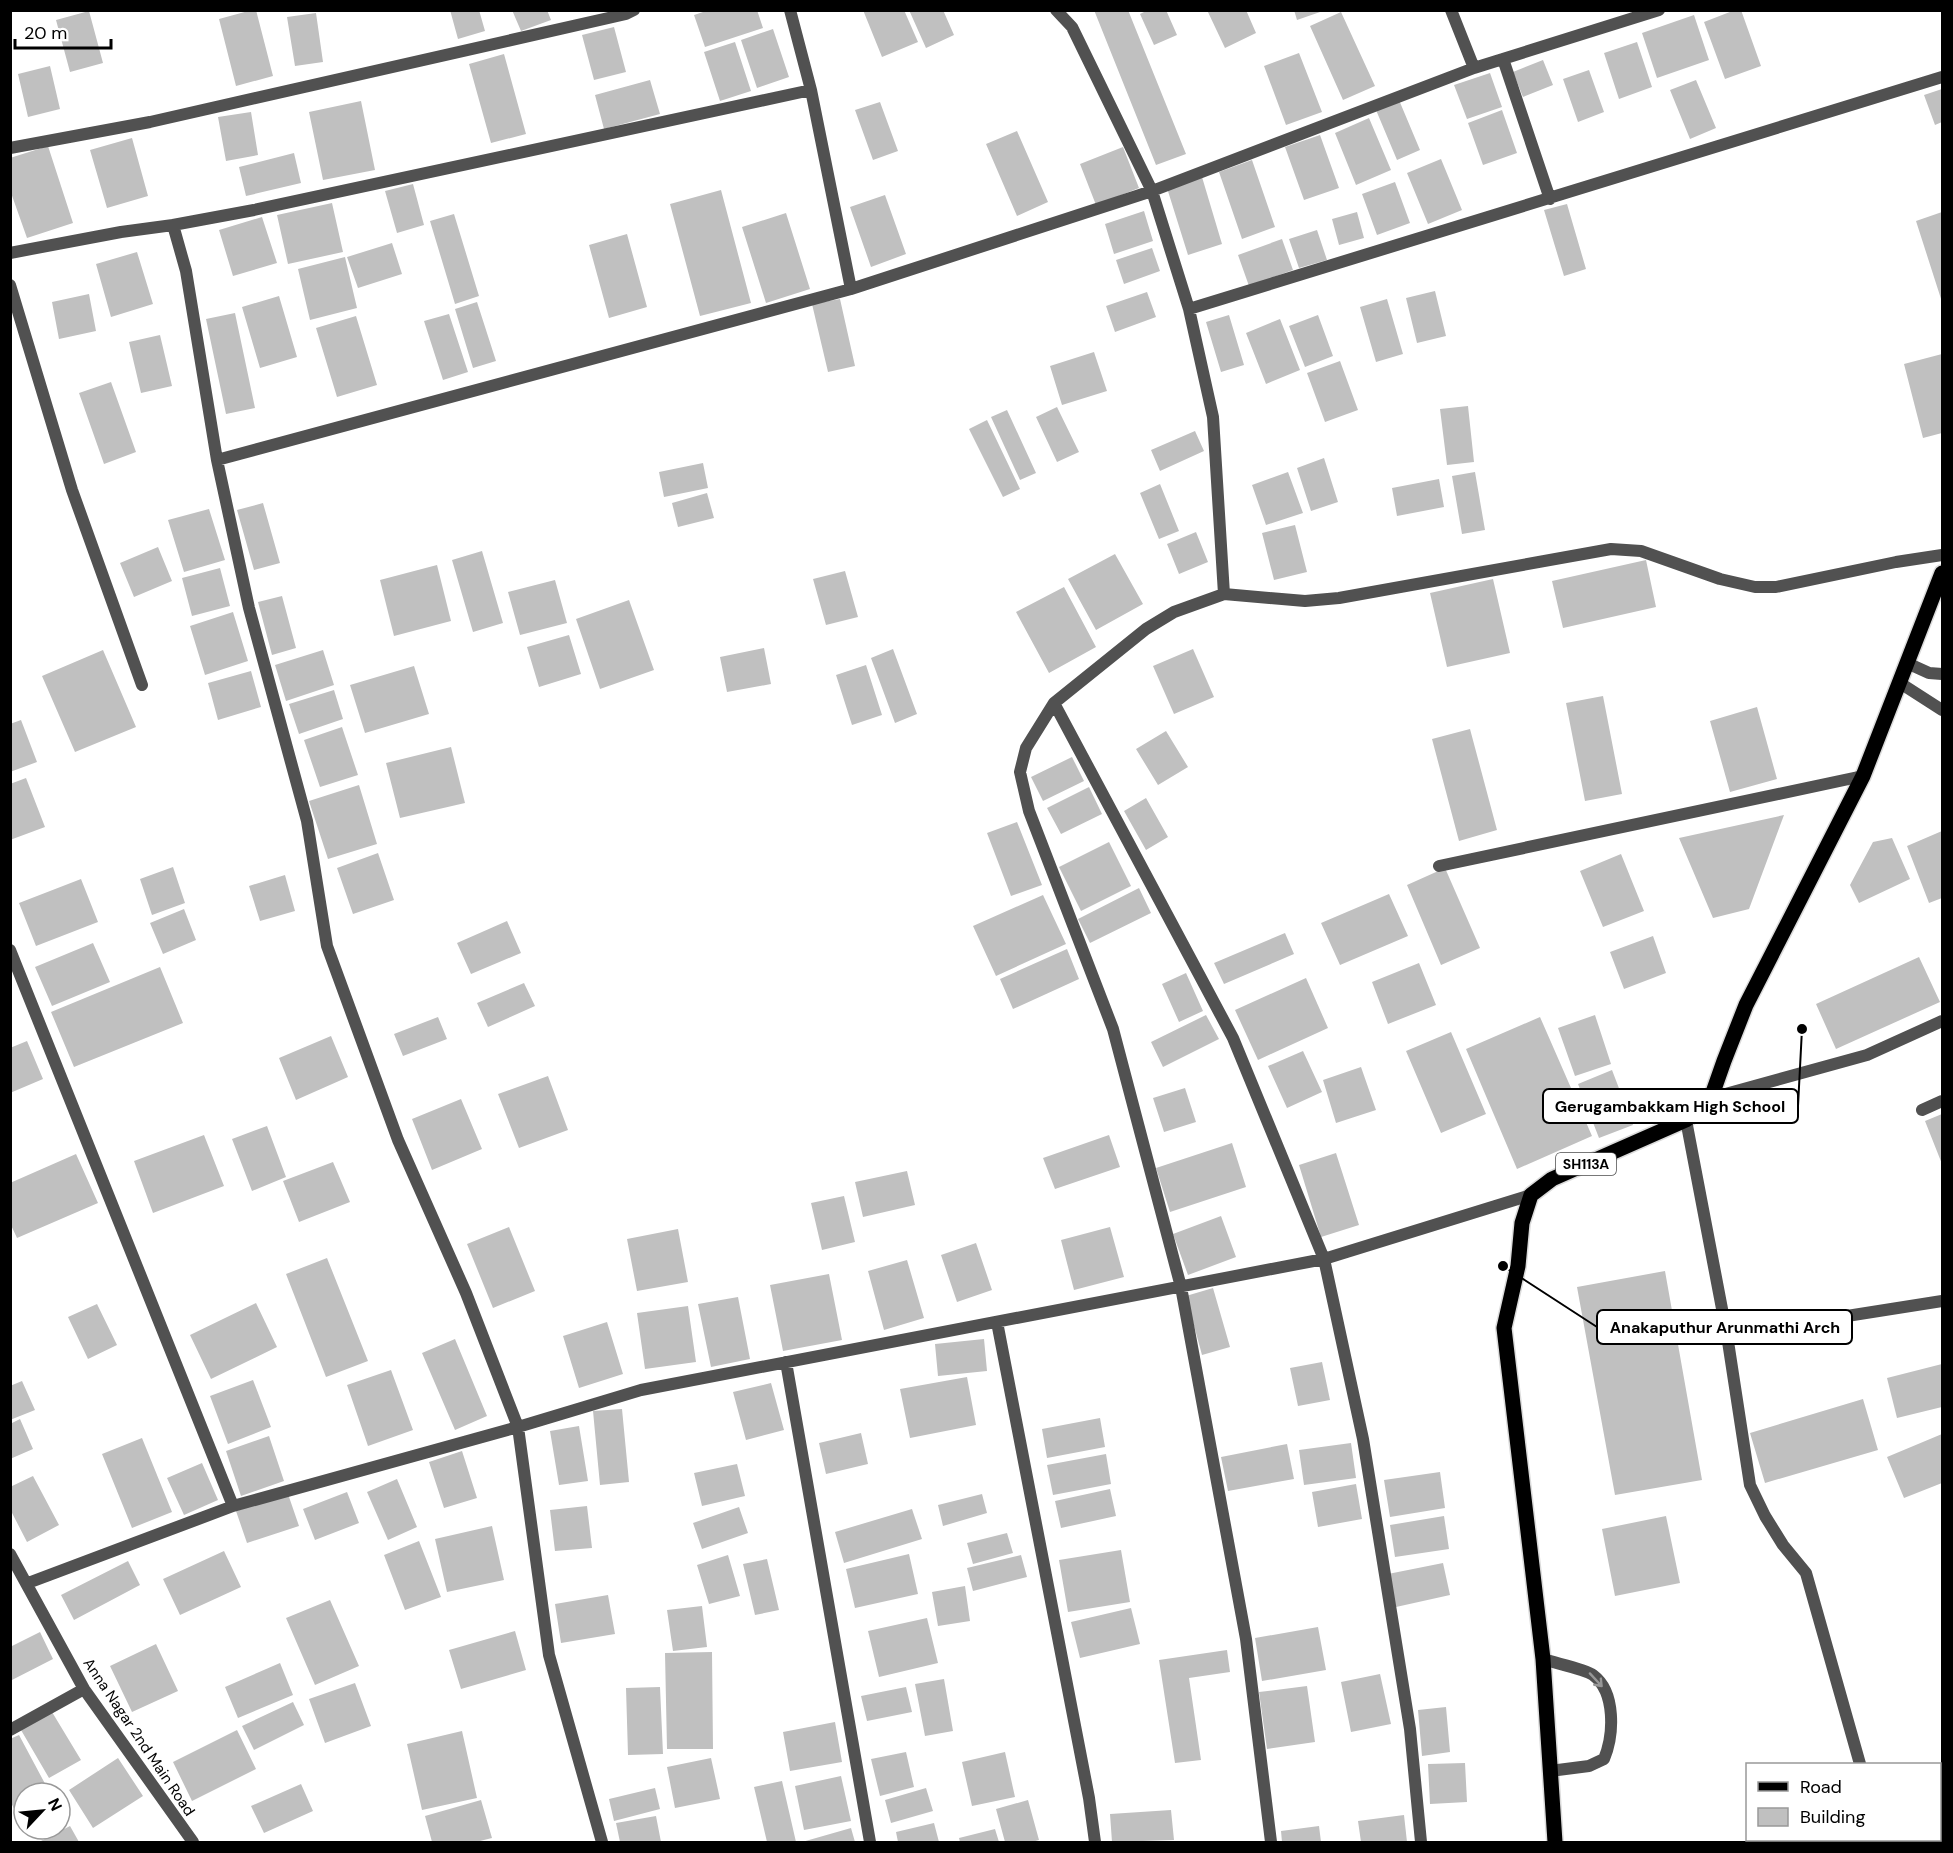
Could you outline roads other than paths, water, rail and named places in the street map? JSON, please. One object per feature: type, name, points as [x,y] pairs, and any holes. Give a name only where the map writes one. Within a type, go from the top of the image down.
[{"type":"main road","name":"SH113A","points":[[1531,1195],[1552,1179],[1686,1120],[1711,1098],[1746,1005],[1863,776],[1942,573]]},
{"type":"main road","points":[[1531,1195],[1522,1222],[1518,1266],[1504,1328],[1543,1659],[1555,1842]]},
{"type":"street","points":[[10,148],[150,123],[626,14],[634,10]]},
{"type":"street","points":[[790,10],[811,90],[851,289]]},
{"type":"street","points":[[1056,10],[1072,27],[1152,191],[1189,309],[1213,417],[1224,594]]},
{"type":"street","points":[[1451,10],[1474,68]]},
{"type":"street","points":[[217,460],[851,289],[1152,191],[1474,68],[1659,10]]},
{"type":"street","points":[[1503,59],[1550,199]]},
{"type":"street","points":[[1189,309],[1942,77]]},
{"type":"street","points":[[10,252],[278,205],[811,90]]},
{"type":"street","points":[[173,225],[186,271],[217,460],[249,608],[307,821],[327,946],[398,1140],[466,1293],[518,1427],[549,1655],[602,1842]]},
{"type":"street","points":[[10,285],[72,490],[142,685]]},
{"type":"street","points":[[1271,1842],[1246,1639],[1181,1287],[1113,1029],[1029,812],[1020,772],[1026,748],[1054,703],[1146,629],[1174,612],[1224,594],[1305,601],[1339,598],[1611,549],[1641,551],[1720,579],[1755,587],[1776,587],[1896,561],[1942,555]]},
{"type":"street","points":[[1907,663],[1929,673],[1942,674]]},
{"type":"street","points":[[1900,683],[1942,710]]},
{"type":"street","points":[[1054,703],[1233,1038],[1324,1259],[1363,1438],[1410,1729],[1421,1842]]},
{"type":"street","points":[[1439,866],[1863,776]]},
{"type":"street","points":[[10,950],[233,1506]]},
{"type":"street","points":[[1711,1098],[1867,1055],[1942,1021]]},
{"type":"street","points":[[1922,1110],[1942,1101]]},
{"type":"street","points":[[1686,1120],[1727,1335],[1750,1485],[1783,1545],[1806,1572],[1860,1763]]},
{"type":"street","points":[[28,1583],[233,1506],[518,1427],[641,1390],[1324,1259],[1531,1195]]},
{"type":"street","points":[[1727,1335],[1942,1301]]},
{"type":"street","points":[[997,1322],[1089,1798],[1095,1842]]},
{"type":"street","points":[[786,1362],[870,1842]]},
{"type":"street","name":"Anna Nagar 2nd Main Road","points":[[10,1554],[28,1583],[84,1689],[193,1842]]},
{"type":"street","points":[[1543,1659],[1591,1673],[1601,1684],[1608,1700],[1611,1722],[1610,1744],[1604,1759],[1589,1766],[1550,1771]]},
{"type":"street","points":[[10,1730],[84,1689]]},
{"type":"place","name":"Gerugambakkam High School","points":[[1802,1029]]},
{"type":"place","name":"Anakaputhur Arunmathi Arch","points":[[1503,1266]]}]
